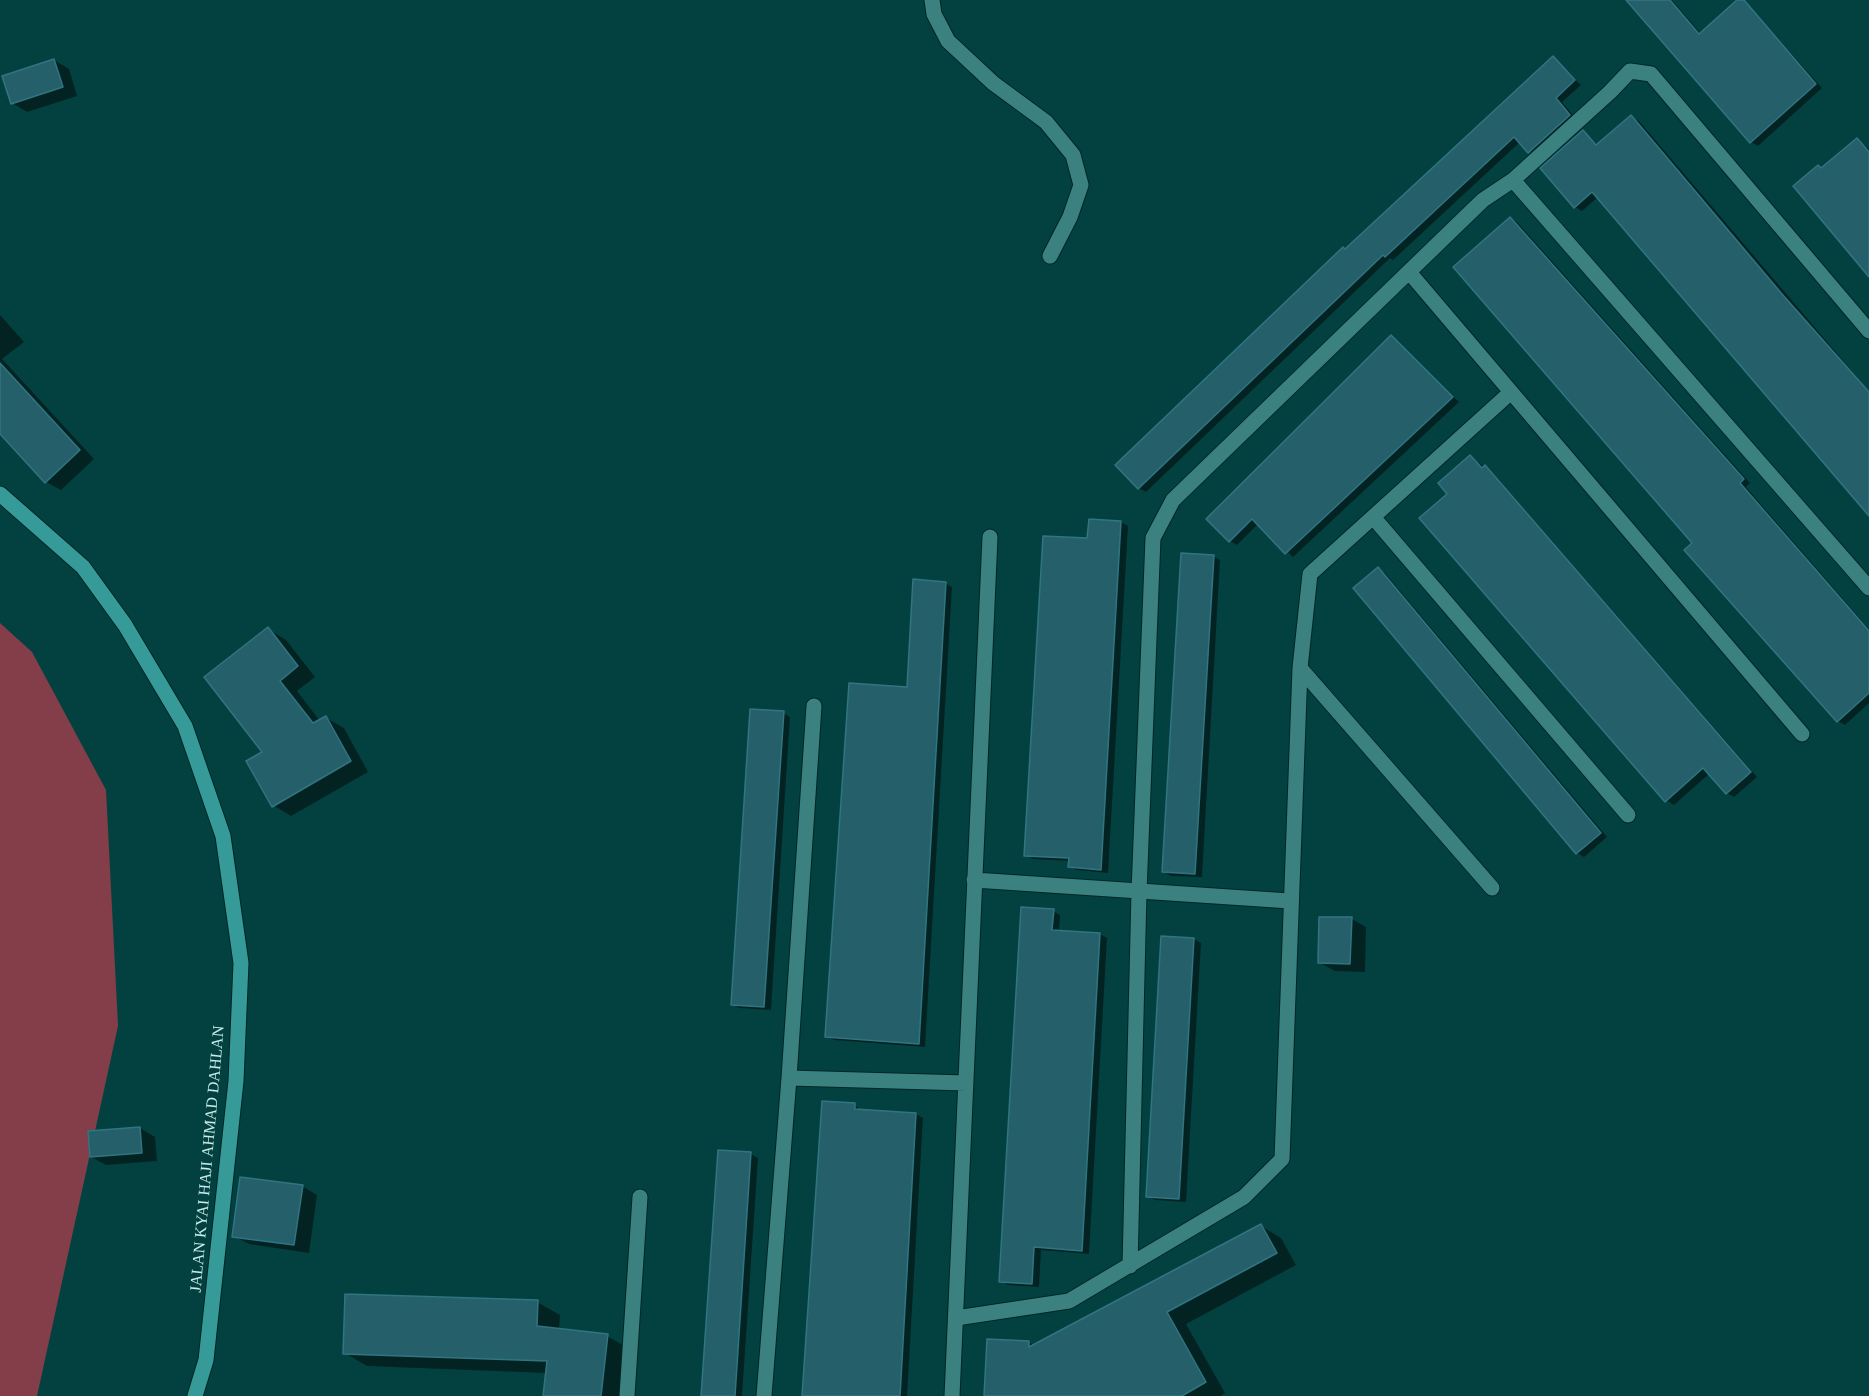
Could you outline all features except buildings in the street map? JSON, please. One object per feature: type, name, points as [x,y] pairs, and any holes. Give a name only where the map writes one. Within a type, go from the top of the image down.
[{"type":"main road","name":"JALAN KYAI HAJI AHMAD DAHLAN","points":[[0,495],[83,567],[125,625],[185,726],[223,836],[241,963],[236,1081],[206,1360],[195,1396]]},
{"type":"lane","points":[[932,0],[934,14],[948,41],[993,82],[1046,122],[1073,155],[1081,185],[1070,217],[1050,256]]},
{"type":"lane","points":[[1130,1266],[1139,892],[1153,538],[1173,500],[1483,200],[1513,180],[1629,71],[1651,74],[1869,330]]},
{"type":"lane","points":[[1513,180],[1869,588]]},
{"type":"lane","points":[[1409,272],[1802,734]]},
{"type":"lane","points":[[956,1318],[1069,1301],[1244,1197],[1282,1159],[1300,668],[1310,574],[1511,392]]},
{"type":"lane","points":[[1373,517],[1628,815]]},
{"type":"lane","points":[[952,1396],[990,537]]},
{"type":"lane","points":[[1300,668],[1492,888]]},
{"type":"lane","points":[[764,1396],[789,1078],[814,706]]},
{"type":"lane","points":[[974,880],[1290,901]]},
{"type":"lane","points":[[789,1078],[966,1083]]},
{"type":"lane","points":[[627,1396],[640,1197]]},
{"type":"shaded area","points":[[0,623],[32,652],[106,790],[118,1026],[37,1396],[0,1396]]}]
